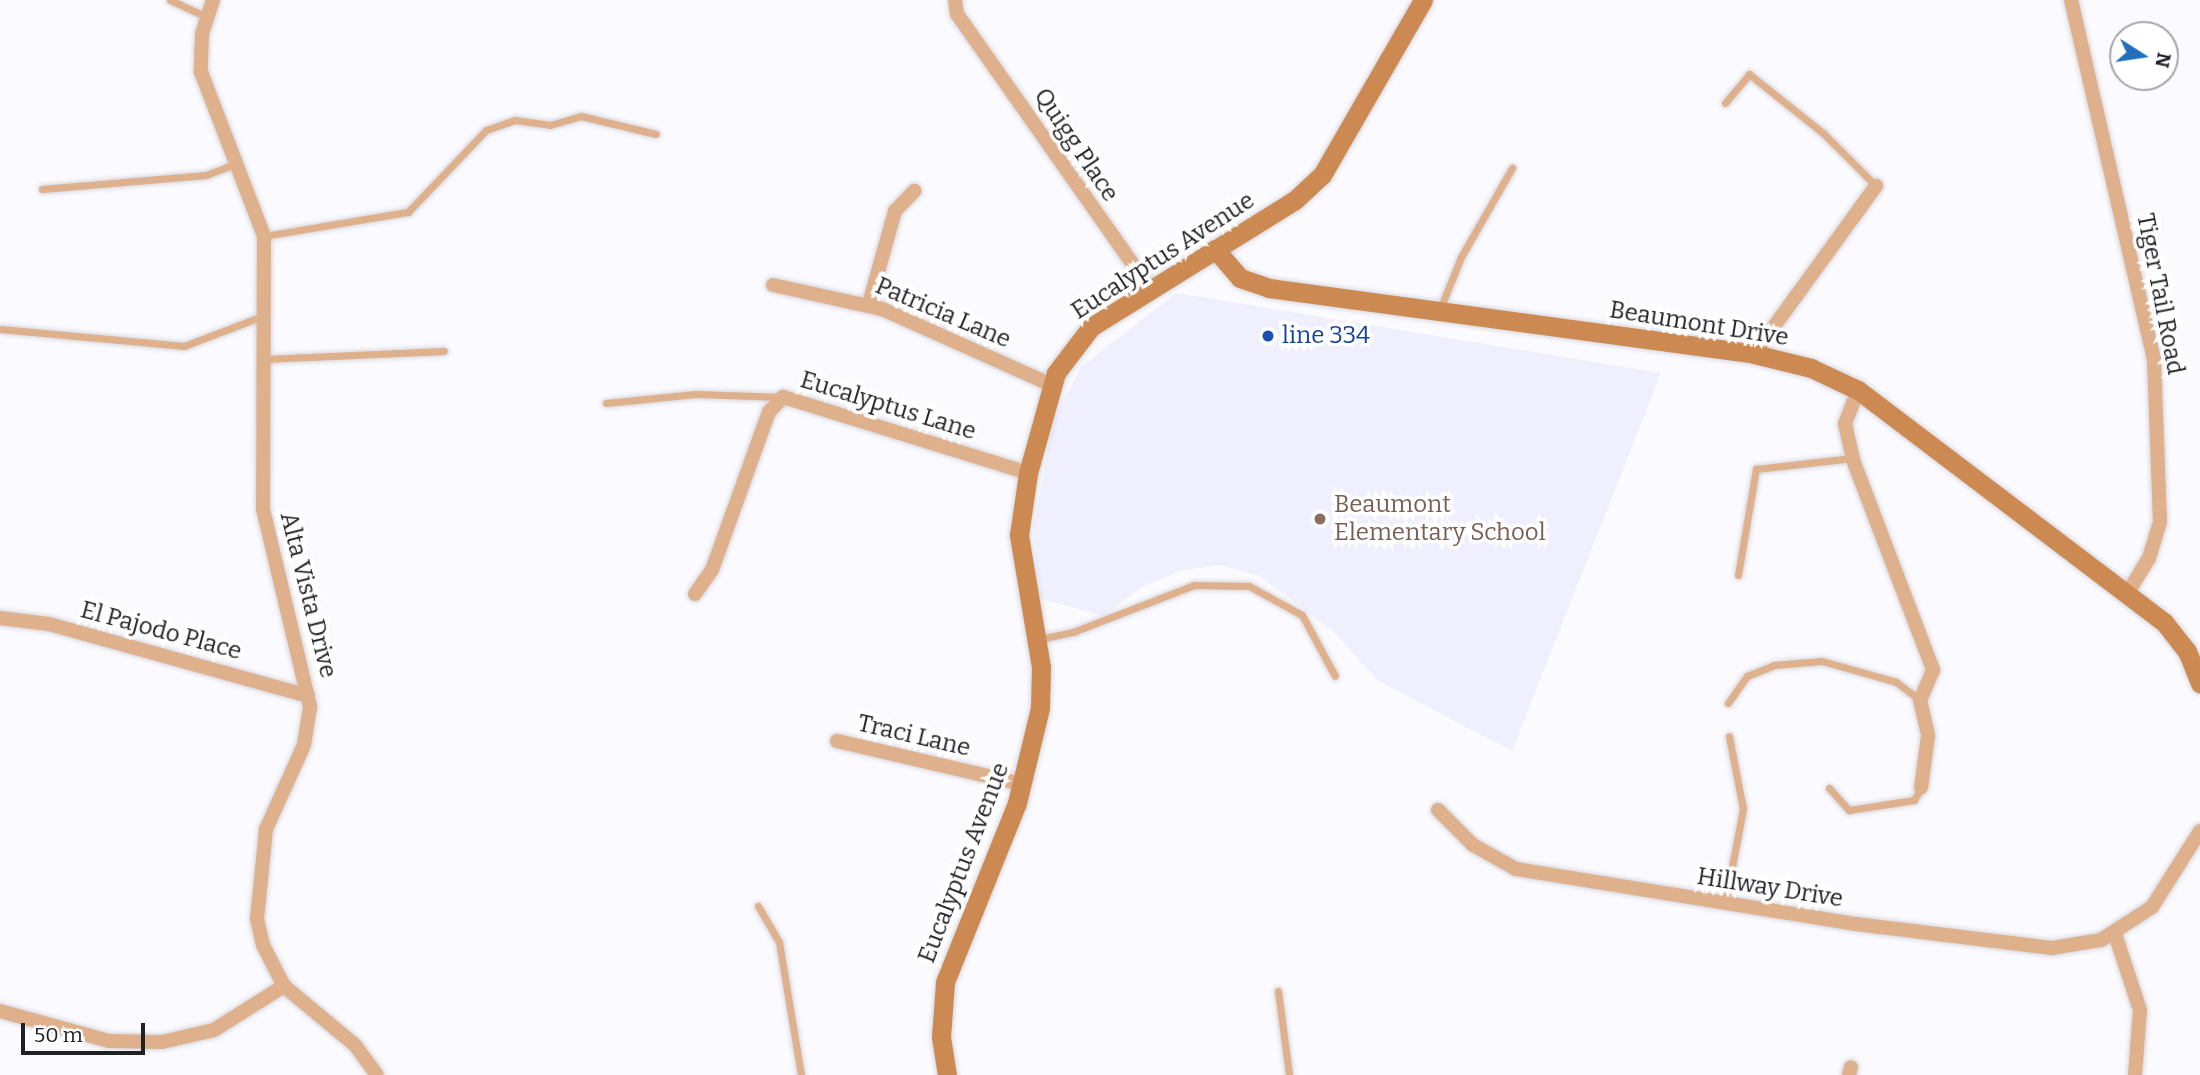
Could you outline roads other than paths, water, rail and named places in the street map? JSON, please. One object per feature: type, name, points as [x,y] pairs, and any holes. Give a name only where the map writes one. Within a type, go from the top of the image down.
[{"type":"main road","name":"Eucalyptus Avenue","points":[[947,1075],[941,1037],[945,982],[1022,784],[1040,708],[1035,640],[1018,535],[1028,472],[1052,385],[1063,360],[1091,327],[1295,200],[1322,175],[1423,0]]},
{"type":"main road","name":"Beaumont Drive","points":[[1215,249],[1240,278],[1269,288],[1754,354],[1811,368],[1858,390],[2164,622],[2187,651],[2200,684]]},
{"type":"street","name":"Alta Vista Drive","points":[[214,0],[207,17],[201,72],[264,236],[264,519],[308,696],[304,745],[266,828],[256,887],[263,945],[284,986],[355,1045],[377,1075]]},
{"type":"street","name":"Quigg Place","points":[[955,0],[964,24],[1151,290]]},
{"type":"street","name":"Tiger Tail Road","points":[[2071,0],[2154,359],[2160,522],[2149,558],[2127,594]]},
{"type":"street","points":[[1754,354],[1876,186]]},
{"type":"street","points":[[869,304],[895,211],[914,191]]},
{"type":"street","name":"Patricia Lane","points":[[773,285],[869,304],[1052,385]]},
{"type":"street","points":[[1858,390],[1845,424],[1852,458],[1933,670],[1920,700],[1928,736],[1921,788]]},
{"type":"street","name":"Eucalyptus Lane","points":[[695,594],[712,570],[769,412],[783,397],[1028,472]]},
{"type":"street","name":"El Pajodo Place","points":[[0,618],[49,624],[308,696]]},
{"type":"street","name":"Traci Lane","points":[[837,741],[1022,784]]},
{"type":"street","name":"Hillway Drive","points":[[1438,810],[1473,845],[1516,869],[1725,904],[2052,948],[2115,934]]},
{"type":"street","points":[[2135,1075],[2140,1010],[2115,934],[2152,907],[2200,831]]},
{"type":"street","points":[[0,1011],[109,1041],[162,1042],[214,1030],[284,986]]},
{"type":"lane","points":[[170,0],[207,17]]},
{"type":"lane","points":[[1725,103],[1749,74],[1824,133],[1876,186]]},
{"type":"lane","points":[[264,236],[408,212],[486,130],[515,120],[550,125],[581,116],[656,134]]},
{"type":"lane","points":[[42,189],[206,175],[237,163]]},
{"type":"lane","points":[[1438,312],[1461,257],[1512,168]]},
{"type":"lane","points":[[0,329],[184,346],[266,314]]},
{"type":"lane","points":[[265,359],[444,351]]},
{"type":"lane","points":[[606,402],[696,394],[783,397]]},
{"type":"lane","points":[[1738,575],[1756,469],[1852,458]]},
{"type":"lane","points":[[1035,640],[1073,632],[1194,585],[1249,586],[1302,615],[1335,676]]},
{"type":"lane","points":[[1728,703],[1747,676],[1774,666],[1822,661],[1896,682],[1920,700]]},
{"type":"lane","points":[[1725,904],[1743,810],[1729,736]]},
{"type":"lane","points":[[1829,788],[1849,810],[1913,800],[1921,788]]},
{"type":"lane","points":[[758,906],[779,942],[801,1075]]},
{"type":"lane","points":[[1278,991],[1289,1075]]},
{"type":"place","name":"line 334","points":[[1268,336]]},
{"type":"place","name":"Beaumont Elementary School","points":[[1320,519]]}]
